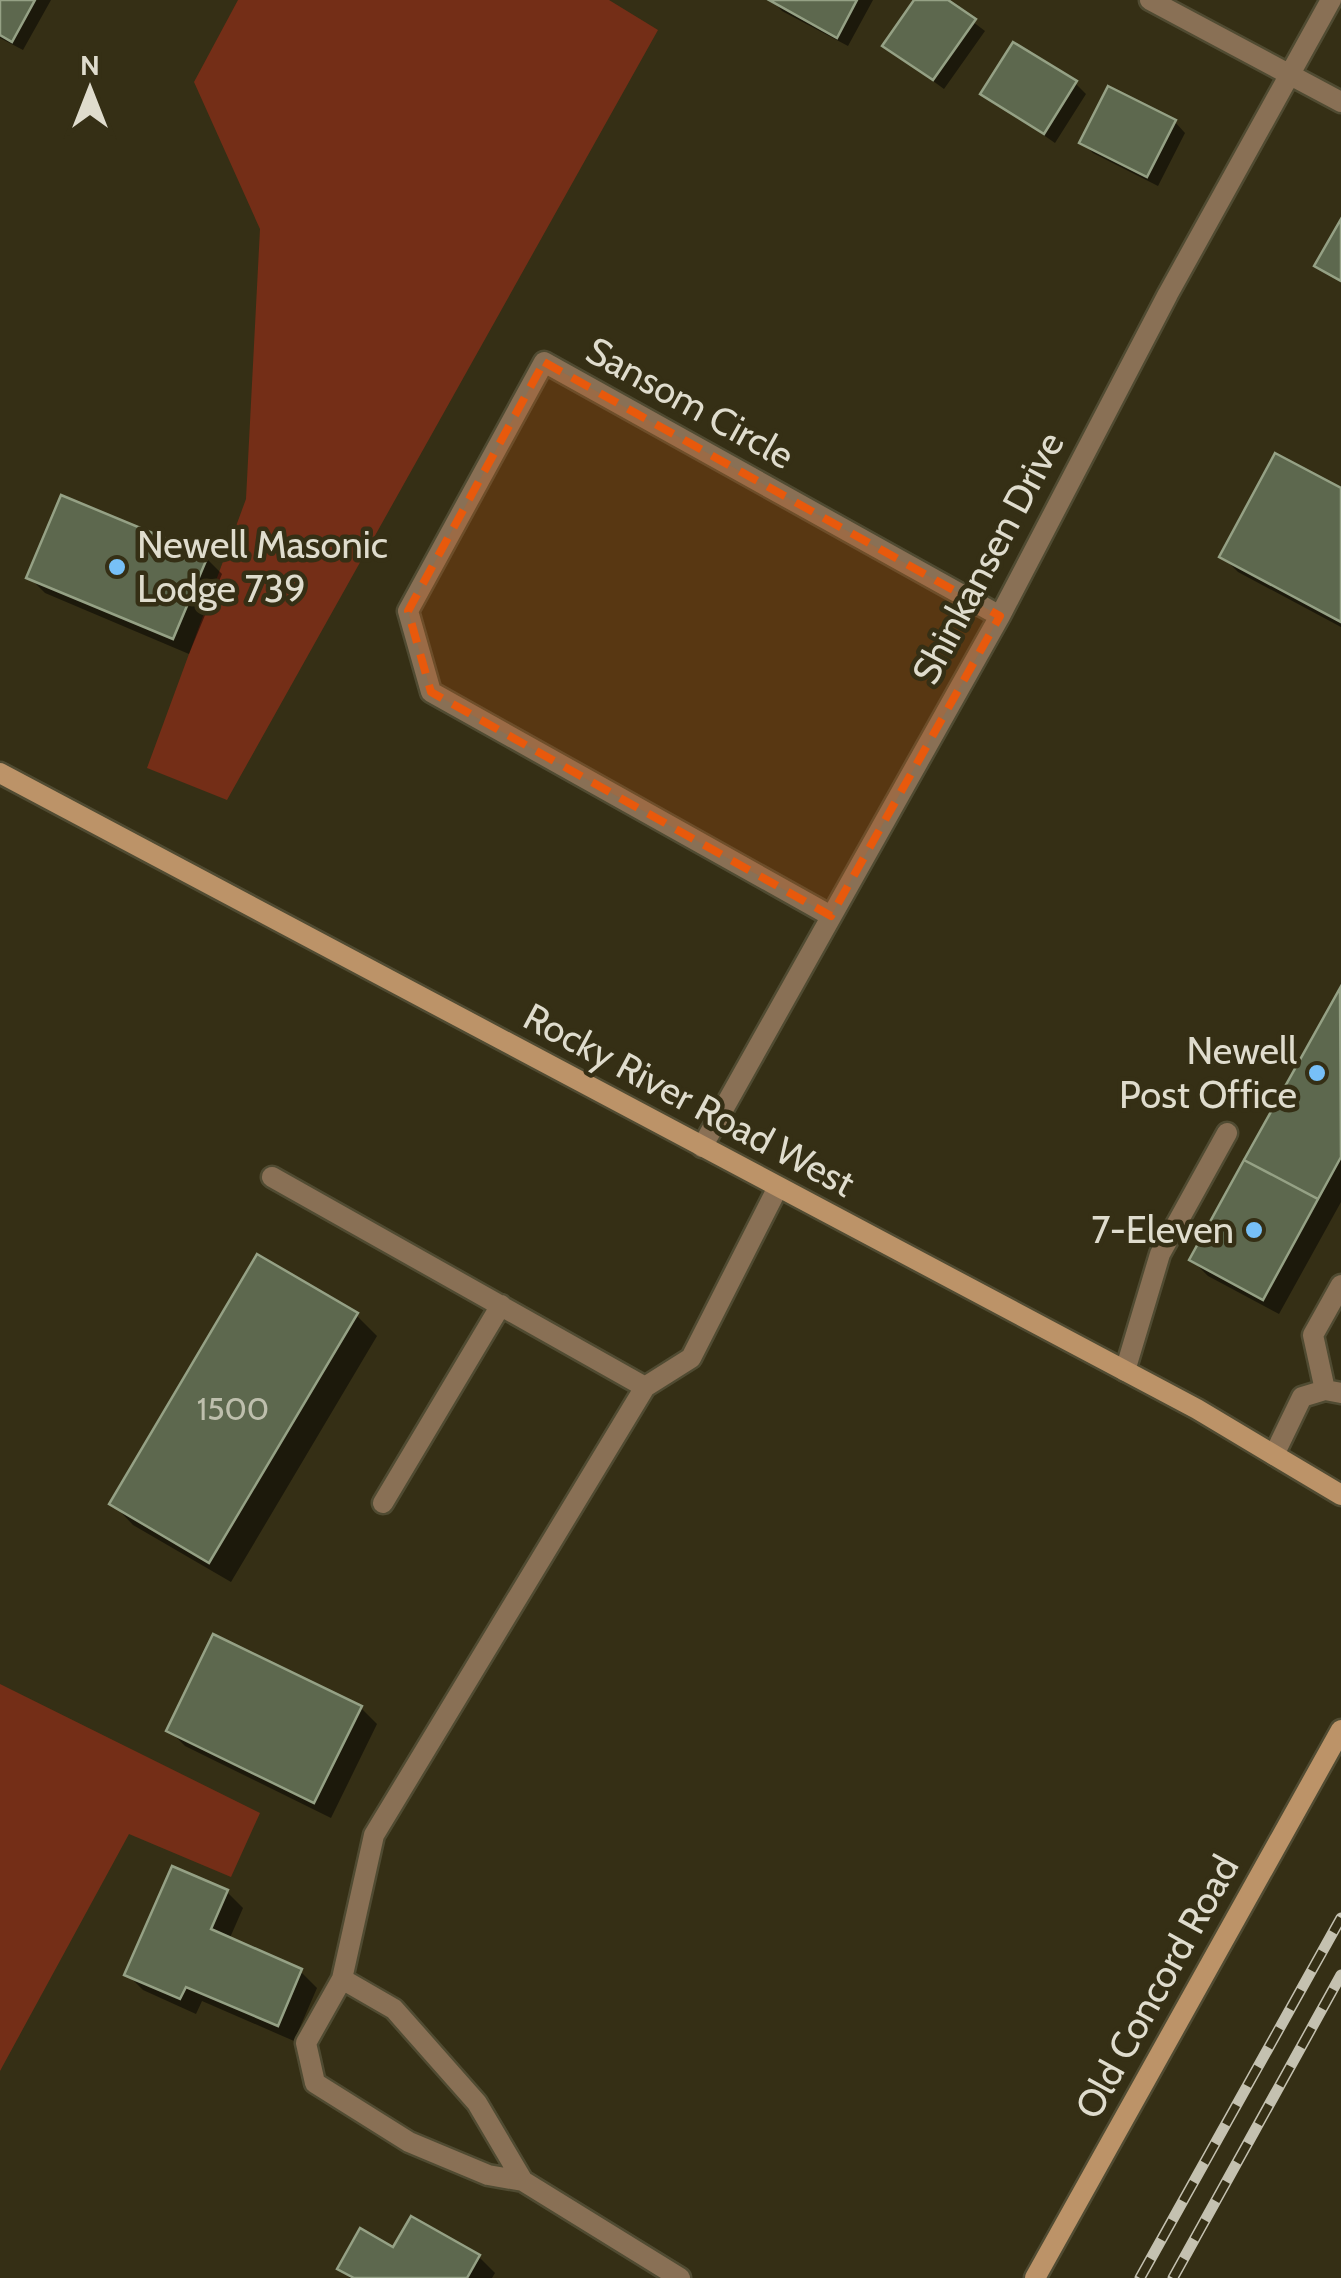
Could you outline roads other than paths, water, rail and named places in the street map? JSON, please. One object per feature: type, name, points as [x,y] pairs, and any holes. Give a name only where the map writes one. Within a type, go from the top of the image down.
[{"type":"street","points":[[1150,0],[1341,102]]},
{"type":"street","name":"Shinkansen Drive","points":[[702,1147],[1000,616],[1168,294],[1330,0]]},
{"type":"street","name":"Sansom Circle","points":[[830,916],[431,692],[408,611],[544,362],[1000,616]]},
{"type":"street","name":"Rocky River Road West","points":[[0,773],[1125,1371],[1341,1494]]},
{"type":"street","points":[[1125,1371],[1160,1254],[1227,1133]]},
{"type":"street","points":[[272,1176],[645,1387]]},
{"type":"street","points":[[680,2278],[523,2180],[488,2175],[409,2142],[315,2083],[306,2044],[342,1979],[374,1835],[645,1387],[691,1358],[778,1187]]},
{"type":"street","points":[[1274,1455],[1302,1398],[1333,1391],[1312,1335],[1341,1285]]},
{"type":"street","points":[[383,1503],[501,1305]]},
{"type":"street","name":"Old Concord Road","points":[[1035,2278],[1341,1730]]},
{"type":"street","points":[[342,1979],[394,2009],[477,2103],[523,2180]]},
{"type":"railway","points":[[1140,2278],[1341,1918]]},
{"type":"railway","points":[[1173,2278],[1341,1975]]},
{"type":"place","name":"Newell Masonic Lodge 739","points":[[117,567]]},
{"type":"place","name":"Newell Post Office","points":[[1317,1073]]},
{"type":"place","name":"7-Eleven","points":[[1254,1230]]}]
